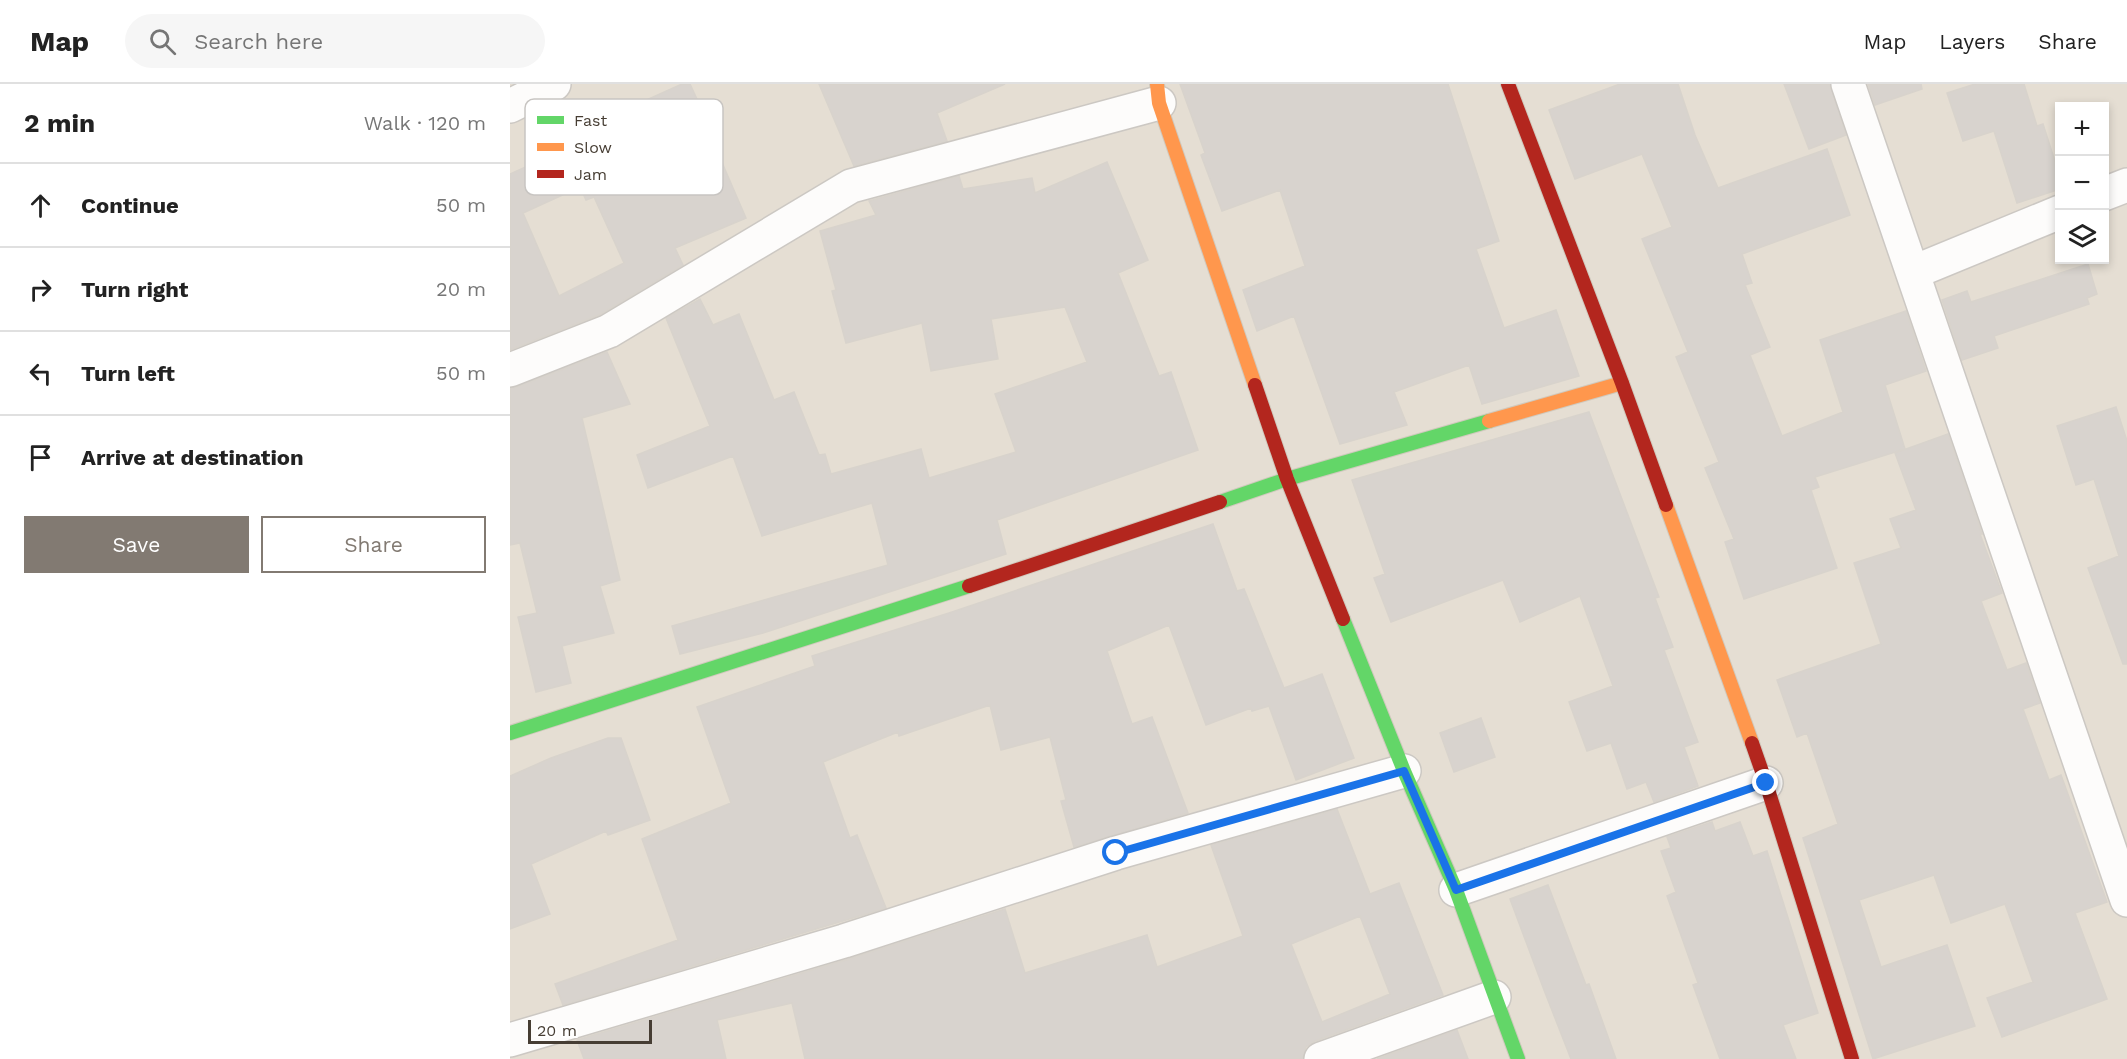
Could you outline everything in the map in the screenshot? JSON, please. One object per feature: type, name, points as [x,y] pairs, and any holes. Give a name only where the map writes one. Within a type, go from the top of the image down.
[{"type":"street","points":[[510,106],[554,84]]},
{"type":"street","points":[[1508,84],[1622,383],[1766,783],[1852,1059]]},
{"type":"street","points":[[1848,84],[2127,900]]},
{"type":"street","points":[[510,370],[609,331],[851,186],[1158,93],[1287,480],[1404,771],[1456,890],[1518,1059]]},
{"type":"street","points":[[2109,192],[2127,185]]},
{"type":"street","points":[[1914,272],[2055,214]]},
{"type":"street","points":[[510,733],[931,598],[1287,480],[1622,383]]},
{"type":"street","points":[[510,1040],[844,941],[1116,853],[1404,771]]},
{"type":"street","points":[[1456,890],[1766,783]]},
{"type":"street","points":[[1321,1059],[1494,997]]},
{"type":"shaded area","points":[[510,84],[2127,84],[2127,1059],[510,1059]]},
{"type":"building","points":[[682,84],[690,84],[697,99],[648,99]]},
{"type":"building","points":[[819,84],[1005,84],[937,113],[947,141],[854,166]]},
{"type":"building","points":[[1180,84],[1448,84],[1499,241],[1476,249],[1504,328],[1556,310],[1579,376],[1482,404],[1469,365],[1394,392],[1407,425],[1340,444],[1294,316],[1257,331],[1243,290],[1305,266],[1280,190],[1222,211],[1201,155],[1205,153]]},
{"type":"building","points":[[1620,84],[1678,84],[1695,135],[1718,188],[1827,149],[1850,215],[1742,254],[1752,283],[1745,285],[1770,347],[1750,355],[1782,436],[1843,412],[1820,340],[1906,311],[1926,371],[1885,385],[1905,449],[1815,477],[1819,487],[1811,490],[1837,568],[1744,599],[1725,542],[1734,539],[1705,468],[1719,462],[1676,357],[1688,352],[1642,239],[1672,227],[1642,154],[1575,179],[1549,110]]},
{"type":"building","points":[[1784,84],[1830,84],[1846,135],[1809,149]]},
{"type":"building","points":[[1868,84],[1921,84],[1922,89],[1875,105]]},
{"type":"building","points":[[1975,84],[2024,84],[2037,126],[2043,124],[2055,161],[2055,191],[2017,203],[1994,131],[1963,141],[1947,93]]},
{"type":"building","points":[[1107,162],[1148,260],[1118,273],[1159,376],[1171,372],[1198,450],[997,520],[1006,554],[763,633],[680,654],[672,626],[888,565],[872,503],[762,536],[733,456],[648,488],[637,455],[710,426],[666,318],[700,299],[713,325],[739,314],[774,400],[794,392],[819,455],[825,454],[831,474],[921,449],[929,478],[1016,452],[995,394],[1087,362],[1065,307],[991,319],[998,359],[931,371],[922,323],[846,343],[832,291],[836,290],[820,231],[876,215],[869,201],[959,176],[963,189],[1032,178],[1035,193]]},
{"type":"building","points":[[723,165],[746,218],[675,248],[683,265],[601,314],[510,350],[510,174],[525,167],[525,195],[562,195],[523,213],[559,296],[624,263],[594,197],[586,200],[584,195],[723,195]]},
{"type":"building","points":[[2088,264],[2097,294],[2087,298],[2089,304],[1994,336],[1998,348],[1962,360],[1942,300],[1967,291],[1971,302]]},
{"type":"building","points":[[607,352],[630,404],[582,418],[620,580],[600,586],[614,633],[562,646],[571,683],[536,692],[518,617],[537,613],[520,543],[510,545],[510,388]]},
{"type":"building","points":[[2116,407],[2127,441],[2127,664],[2123,664],[2088,568],[2119,556],[2094,479],[2076,485],[2057,426]]},
{"type":"building","points":[[1589,412],[1659,597],[1655,598],[1673,647],[1664,650],[1698,742],[1684,747],[1698,786],[1654,802],[1646,782],[1627,789],[1611,743],[1587,751],[1569,702],[1613,686],[1580,596],[1520,622],[1503,580],[1391,622],[1374,578],[1385,574],[1352,480]]},
{"type":"building","points":[[1948,434],[1982,534],[1980,534],[2002,593],[1981,601],[2007,670],[2026,663],[2040,703],[2023,709],[2049,780],[2061,775],[2107,902],[2075,913],[2107,999],[2002,1037],[1987,998],[2033,982],[2005,904],[1951,923],[1934,875],[1859,900],[1881,967],[1947,945],[1975,1026],[1873,1059],[1803,838],[1838,824],[1807,733],[1797,737],[1777,680],[1881,644],[1854,563],[1901,548],[1890,519],[1916,510],[1895,453]]},
{"type":"building","points":[[1213,524],[1237,591],[1244,589],[1284,688],[1322,674],[1354,758],[1296,780],[1269,706],[1252,711],[1251,708],[1206,725],[1169,625],[1107,651],[1132,724],[1152,717],[1188,813],[1074,847],[1061,801],[1066,800],[1050,737],[1001,750],[990,705],[899,736],[898,732],[823,762],[850,838],[857,835],[886,908],[563,1005],[555,984],[678,940],[642,839],[731,803],[697,707],[815,666],[812,656],[949,613]]},
{"type":"building","points":[[1481,718],[1495,757],[1454,772],[1440,733]]},
{"type":"building","points":[[608,738],[621,738],[650,820],[608,835],[606,831],[531,864],[550,914],[510,929],[510,776],[551,758]]},
{"type":"building","points":[[1337,809],[1370,894],[1399,883],[1443,995],[1315,1041],[1306,1047],[1303,1059],[805,1059],[792,1003],[717,1020],[726,1059],[584,1059],[577,1040],[849,959],[1005,909],[1025,973],[1147,935],[1157,967],[1243,936],[1211,845]],"holes":[[[1360,916],[1390,994],[1322,1022],[1291,944]]]},
{"type":"building","points":[[1712,822],[1715,831],[1740,822],[1753,856],[1767,851],[1818,1013],[1783,1025],[1796,1059],[1720,1059],[1693,985],[1698,983],[1667,896],[1676,892],[1661,851],[1671,848],[1667,837]]},
{"type":"building","points":[[1548,885],[1586,985],[1589,984],[1616,1059],[1571,1059],[1544,990],[1510,899]]},
{"type":"building","points":[[1457,1030],[1468,1059],[1377,1059]]},
{"type":"traffic: fast","points":[[1220,502],[1287,479],[1489,421]]},
{"type":"traffic: fast","points":[[510,733],[969,586]]},
{"type":"traffic: fast","points":[[1343,619],[1404,771],[1456,890],[1518,1059]]},
{"type":"traffic: slow","points":[[1157,84],[1159,103],[1255,385]]},
{"type":"traffic: slow","points":[[1489,421],[1622,383]]},
{"type":"traffic: slow","points":[[1666,505],[1752,743]]},
{"type":"traffic: jam","points":[[1508,84],[1666,505]]},
{"type":"traffic: jam","points":[[1255,385],[1287,479],[1343,619]]},
{"type":"traffic: jam","points":[[969,586],[1220,502]]},
{"type":"traffic: jam","points":[[1752,743],[1852,1059]]},
{"type":"route","points":[[1116,853],[1404,771],[1456,890],[1766,783]]}]
